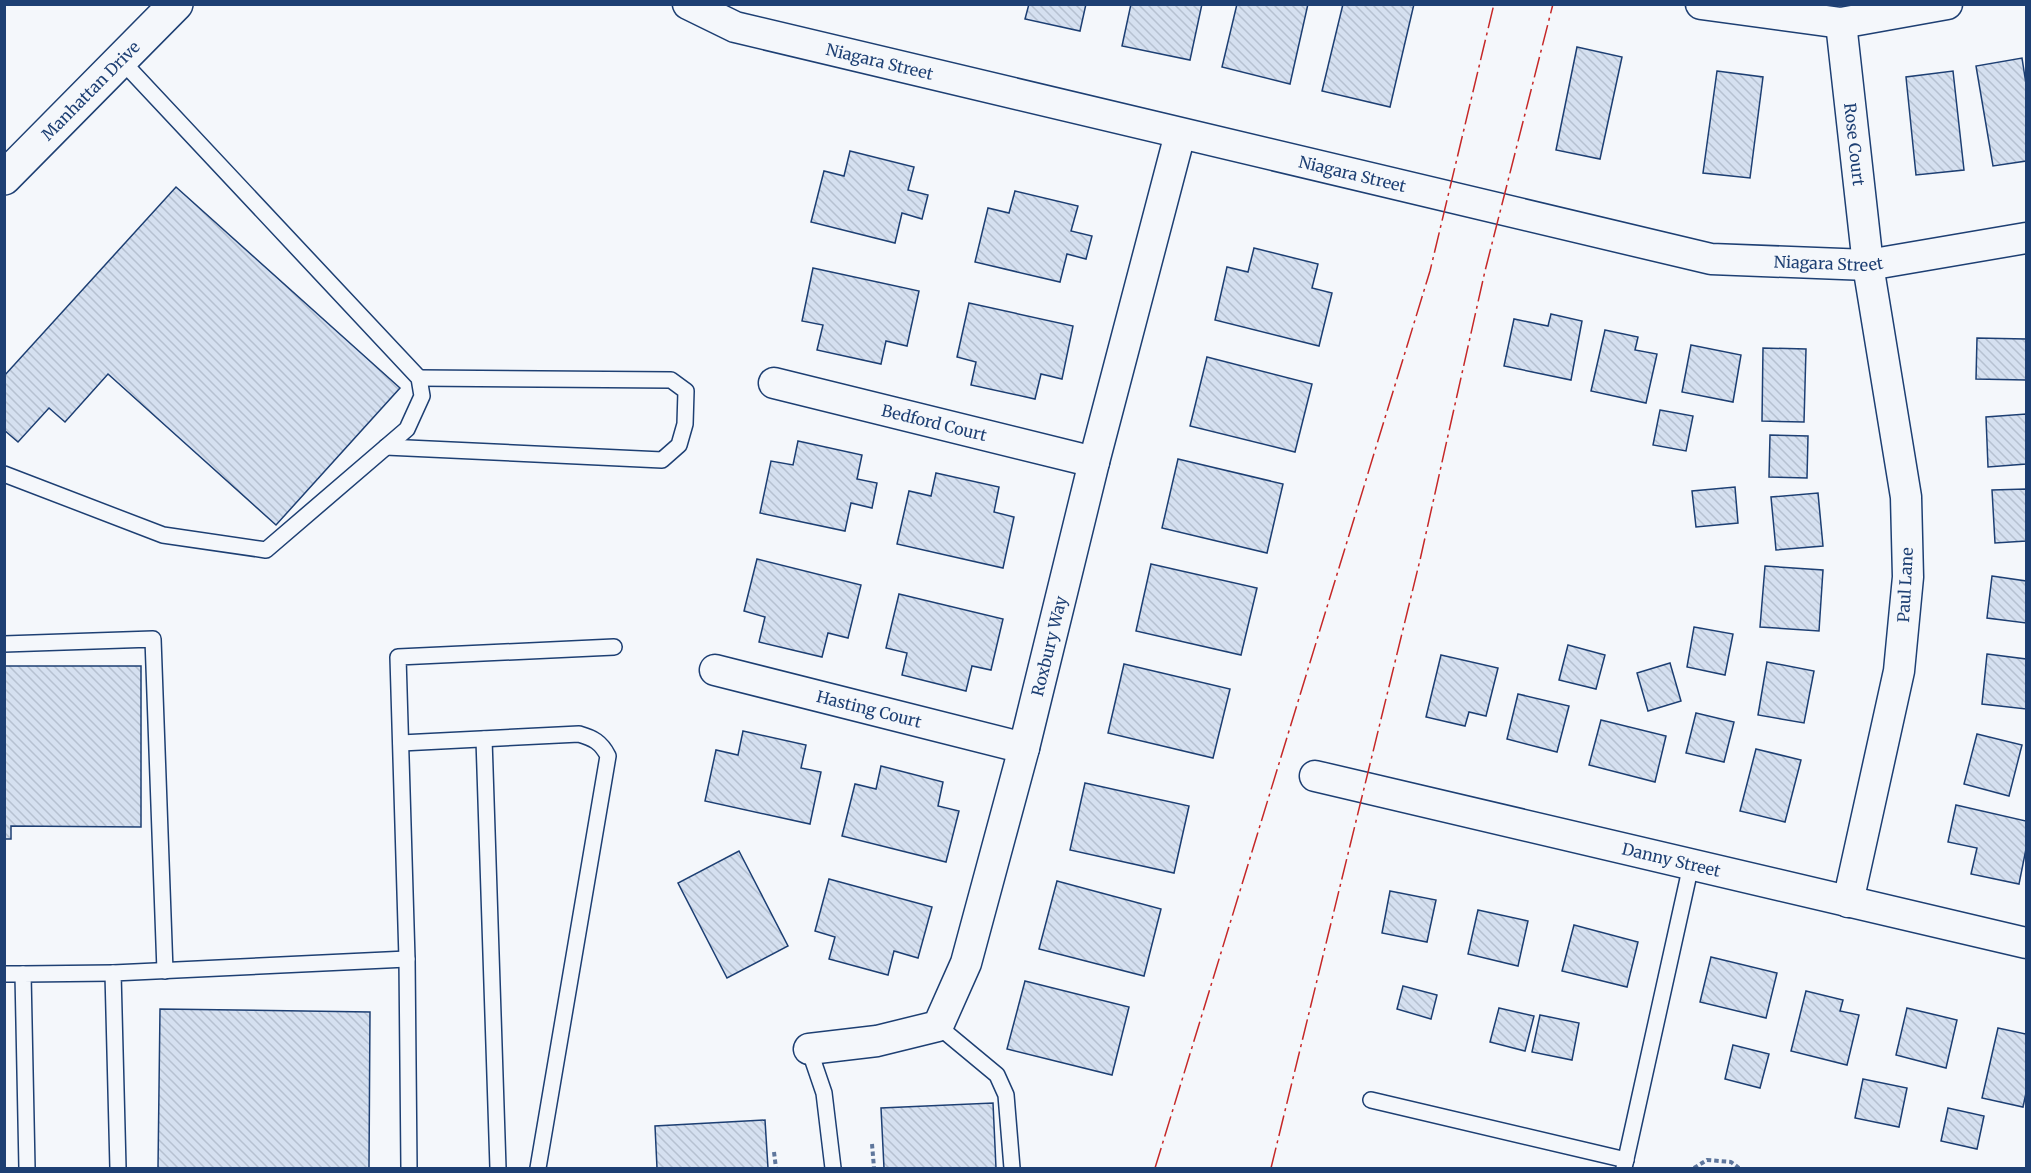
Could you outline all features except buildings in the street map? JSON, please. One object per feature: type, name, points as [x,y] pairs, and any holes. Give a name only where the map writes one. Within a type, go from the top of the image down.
[{"type":"street","name":"Manhattan Drive","points":[[4,178],[176,4]]},
{"type":"street","name":"Niagara Street","points":[[688,4],[735,27],[1711,259],[1869,265],[2026,238]]},
{"type":"street","points":[[1701,4],[1841,23],[1947,4]]},
{"type":"street","name":"Rose Court","points":[[1841,23],[1869,265]]},
{"type":"street","name":"Roxbury Way","points":[[938,1026],[966,963],[1024,748],[1094,462],[1180,134]]},
{"type":"street","name":"Paul Lane","points":[[1848,902],[1899,671],[1908,577],[1906,497],[1869,265]]},
{"type":"street","name":"Bedford Court","points":[[774,383],[1094,462]]},
{"type":"street","name":"Hasting Court","points":[[715,670],[1024,748]]},
{"type":"street","name":"Danny Street","points":[[1316,776],[2026,943]]},
{"type":"street","points":[[809,1049],[877,1041],[938,1026]]},
{"type":"lane","points":[[4,474],[164,535],[266,550],[407,429],[422,396],[419,378],[121,60]]},
{"type":"lane","points":[[386,447],[662,460],[680,445],[685,424],[686,391],[671,380],[419,378]]},
{"type":"lane","points":[[4,644],[153,639],[165,971]]},
{"type":"lane","points":[[409,1168],[407,959],[398,657],[614,646]]},
{"type":"lane","points":[[401,743],[579,734],[592,738],[603,746],[608,756],[538,1168]]},
{"type":"lane","points":[[484,739],[498,1168]]},
{"type":"lane","points":[[1371,1100],[1625,1164],[1691,865]]},
{"type":"lane","points":[[4,975],[165,971],[407,959]]},
{"type":"lane","points":[[113,973],[118,1168]]},
{"type":"lane","points":[[23,974],[27,1168]]},
{"type":"lane","points":[[938,1026],[997,1075],[1006,1095],[1012,1168]]},
{"type":"lane","points":[[809,1049],[824,1093],[833,1168]]},
{"type":"path","points":[[872,1144],[874,1168]]},
{"type":"path","points":[[774,1152],[776,1168]]},
{"type":"path","points":[[1694,1168],[1707,1160],[1731,1162],[1739,1168]]},
{"type":"power","points":[[1155,1168],[1430,271],[1494,4]]},
{"type":"power","points":[[1271,1168],[1420,560],[1485,271],[1553,4]]}]
